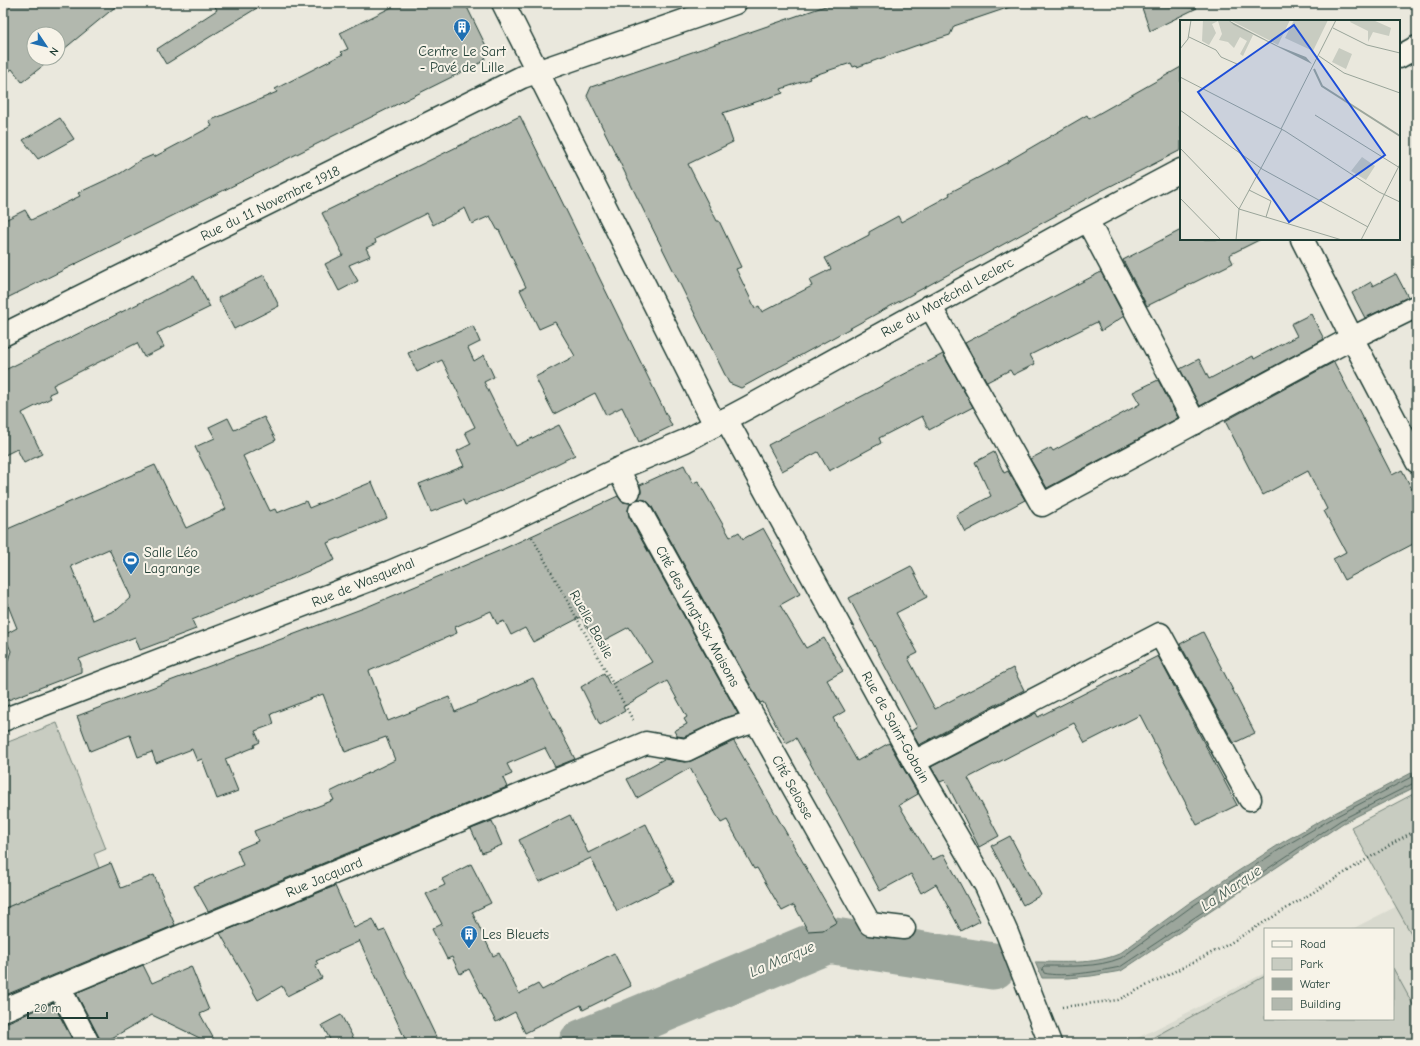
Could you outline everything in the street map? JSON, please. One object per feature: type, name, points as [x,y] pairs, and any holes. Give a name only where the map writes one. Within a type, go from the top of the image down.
[{"type":"street","name":"Rue de Saint-Gobain","points":[[503,3],[537,72],[720,422],[986,886],[1050,1043]]},
{"type":"street","name":"Rue du 11 Novembre 1918","points":[[3,335],[522,77],[735,3]]},
{"type":"street","points":[[1400,56],[1417,47]]},
{"type":"street","name":"Rue du Maréchal Leclerc","points":[[720,422],[1087,220],[1180,171]]},
{"type":"street","points":[[1087,220],[1196,423]]},
{"type":"street","points":[[1303,240],[1417,462]]},
{"type":"street","points":[[930,306],[1042,505],[1352,338],[1417,306]]},
{"type":"street","name":"Rue de Wasquehal","points":[[3,720],[390,572],[485,532],[685,440],[720,422]]},
{"type":"street","points":[[618,470],[629,491]]},
{"type":"street","name":"Cité des Vingt-Six Maisons","points":[[640,511],[756,721]]},
{"type":"street","points":[[914,762],[1160,634],[1250,799]]},
{"type":"street","points":[[646,744],[686,750],[727,730],[756,721]]},
{"type":"street","name":"Cité Selosse","points":[[756,721],[870,924],[904,928]]},
{"type":"street","name":"Rue Jacquard","points":[[3,1010],[646,744]]},
{"type":"street","points":[[59,987],[88,1043]]},
{"type":"path","name":"Ruelle Basile","points":[[520,515],[646,744]]},
{"type":"path","points":[[1037,1010],[1118,1000],[1227,945],[1400,838],[1417,830]]},
{"type":"shaded area","points":[[1417,896],[1417,1043],[1128,1043],[1264,974],[1264,1020],[1394,1020],[1394,928],[1354,928]]},
{"type":"green space","points":[[57,723],[106,849],[94,854],[99,868],[3,909],[3,744]]},
{"type":"green space","points":[[1417,792],[1417,944],[1351,827]]},
{"type":"green space","points":[[1394,970],[1417,1012],[1417,1043],[1143,1043],[1264,977],[1264,1020],[1394,1020]]},
{"type":"water","points":[[1417,770],[1417,786],[1343,823],[1121,971],[1091,976],[1042,978],[1035,962],[1099,960],[1119,954],[1189,903],[1283,842]]},
{"type":"building","points":[[3,3],[120,3],[66,47],[66,26],[26,26],[26,66],[43,66],[22,82],[12,69],[3,76]]},
{"type":"building","points":[[213,3],[265,3],[166,64],[157,49],[217,10]]},
{"type":"building","points":[[400,3],[465,3],[488,50],[484,61],[3,300],[3,221],[25,210],[31,220],[80,196],[78,193],[121,173],[139,161],[153,155],[154,157],[212,126],[209,121],[277,92],[275,89],[343,54],[341,52],[348,49],[340,33]]},
{"type":"building","points":[[834,3],[1010,3],[1010,7],[954,26],[950,35],[857,67],[853,67],[851,63],[809,77],[810,79],[781,89],[783,93],[723,113],[733,142],[688,164],[717,221],[719,221],[741,267],[736,269],[755,308],[759,306],[762,312],[812,286],[809,280],[831,269],[825,258],[869,235],[869,232],[898,216],[901,222],[950,195],[949,193],[1008,162],[1087,115],[1089,119],[1180,68],[1180,151],[1097,193],[741,388],[729,383],[587,96],[591,87]]},
{"type":"building","points":[[1141,5],[1197,8],[1150,31]]},
{"type":"building","points":[[520,116],[672,426],[639,442],[622,407],[606,415],[595,393],[554,414],[535,377],[575,356],[555,322],[539,329],[520,290],[526,287],[499,230],[498,231],[490,216],[472,224],[465,208],[433,225],[427,213],[375,239],[376,243],[366,248],[370,256],[349,265],[358,281],[339,291],[325,264],[343,255],[322,213]]},
{"type":"building","points":[[60,118],[74,139],[38,159],[23,140]]},
{"type":"building","points":[[1180,231],[1180,240],[1259,240],[1229,255],[1233,263],[1147,306],[1123,260]]},
{"type":"building","points":[[1101,272],[1124,316],[1101,331],[1097,322],[1030,355],[1035,364],[1013,375],[1010,370],[987,382],[965,343]]},
{"type":"building","points":[[1396,274],[1408,297],[1365,318],[1352,293],[1371,282],[1373,286]]},
{"type":"building","points":[[264,275],[279,306],[234,329],[218,298]]},
{"type":"building","points":[[194,276],[210,307],[157,333],[164,347],[144,357],[137,343],[53,385],[56,391],[49,394],[51,398],[22,413],[42,454],[24,463],[17,449],[3,456],[3,371]]},
{"type":"building","points":[[1311,314],[1324,339],[1200,406],[1180,369],[1199,359],[1209,379],[1253,356],[1254,359],[1297,336],[1291,324]]},
{"type":"building","points":[[473,326],[480,342],[468,348],[474,361],[484,355],[494,377],[484,382],[516,446],[559,425],[575,455],[531,478],[465,505],[463,500],[431,512],[419,484],[464,466],[457,451],[471,444],[465,432],[475,427],[442,360],[417,372],[408,353]]},
{"type":"building","points":[[943,354],[973,407],[929,430],[922,416],[879,438],[881,443],[829,471],[818,452],[782,471],[768,445]]},
{"type":"building","points":[[1334,362],[1392,475],[1402,470],[1417,499],[1417,542],[1344,580],[1333,559],[1346,552],[1324,511],[1327,509],[1308,471],[1263,495],[1225,421]]},
{"type":"building","points":[[1158,380],[1178,418],[1047,488],[1030,459],[1051,448],[1053,451],[1140,404],[1133,392]]},
{"type":"building","points":[[264,417],[276,440],[243,456],[270,511],[275,509],[277,513],[306,501],[309,508],[372,482],[387,518],[327,543],[335,560],[192,620],[196,629],[140,650],[135,637],[79,659],[81,664],[81,672],[3,702],[3,676],[11,651],[4,635],[17,628],[3,593],[3,531],[155,465],[186,528],[226,509],[195,447],[215,438],[209,427],[228,418],[234,430]],"holes":[[[109,549],[131,597],[118,609],[93,620],[71,566]]]},
{"type":"building","points":[[994,452],[1004,473],[1008,471],[1025,500],[965,532],[956,515],[991,496],[975,462]]},
{"type":"building","points":[[684,465],[693,483],[698,481],[730,537],[739,532],[743,539],[763,528],[800,594],[780,605],[806,648],[824,638],[843,671],[827,680],[845,711],[833,718],[857,761],[889,743],[918,794],[899,805],[932,860],[944,854],[980,921],[961,931],[936,884],[921,893],[911,874],[880,891],[796,738],[786,743],[763,702],[760,703],[651,505],[646,500],[638,499],[641,492],[640,485]]},
{"type":"building","points":[[618,496],[622,502],[631,503],[628,510],[629,517],[738,714],[722,719],[684,737],[677,736],[674,731],[687,724],[684,719],[687,717],[667,681],[623,707],[625,711],[600,725],[581,687],[604,673],[610,685],[652,662],[629,627],[597,644],[581,617],[533,642],[525,628],[511,635],[504,621],[497,624],[491,611],[455,627],[457,633],[369,671],[388,721],[449,697],[455,712],[533,678],[575,759],[555,767],[545,748],[507,764],[512,774],[503,778],[507,787],[208,911],[194,886],[243,865],[237,850],[258,841],[254,831],[334,800],[330,792],[395,760],[386,737],[345,752],[323,694],[271,714],[274,724],[255,731],[260,742],[254,745],[255,747],[225,759],[238,791],[217,799],[202,759],[197,761],[192,749],[156,763],[152,752],[138,757],[130,735],[90,751],[77,716],[369,606],[501,550]]},
{"type":"building","points":[[911,566],[927,597],[896,613],[918,653],[908,658],[935,709],[1013,668],[1024,690],[919,745],[911,731],[917,727],[849,598]]},
{"type":"building","points":[[1203,632],[1255,733],[1234,743],[1180,644]]},
{"type":"building","points":[[1158,656],[1237,805],[1197,825],[1140,715],[1085,743],[1074,723],[968,778],[999,836],[979,847],[945,780],[940,782],[931,767],[1036,713],[1038,717]]},
{"type":"building","points":[[734,741],[837,922],[823,930],[808,931],[794,905],[782,911],[757,868],[754,869],[727,820],[721,823],[690,768],[637,798],[627,779],[664,759],[684,762],[691,761]]},
{"type":"building","points":[[570,815],[588,853],[646,824],[674,882],[617,911],[591,858],[539,882],[519,840]]},
{"type":"building","points":[[492,821],[502,845],[482,853],[471,829]]},
{"type":"building","points":[[1010,836],[1041,895],[1023,905],[991,846]]},
{"type":"building","points":[[111,863],[121,888],[154,875],[175,925],[3,996],[3,909]]},
{"type":"building","name":"Les Bleuets","points":[[471,864],[491,903],[472,912],[493,956],[499,953],[519,994],[538,984],[542,990],[614,953],[631,986],[583,1010],[581,1005],[525,1033],[515,1012],[496,1022],[469,969],[460,974],[452,957],[447,959],[432,929],[442,924],[426,894],[445,885],[442,879]]},
{"type":"building","points":[[335,886],[354,928],[373,919],[379,932],[385,930],[439,1043],[407,1043],[360,941],[316,961],[318,964],[315,965],[322,978],[287,996],[282,986],[258,1000],[220,933]]},
{"type":"building","points":[[143,965],[152,983],[191,966],[209,1010],[200,1014],[216,1043],[210,1043],[152,1015],[103,1043],[100,1043],[99,1037],[76,993]]},
{"type":"building","points":[[53,1003],[74,1043],[3,1043],[3,1022],[8,1022]]},
{"type":"building","points":[[341,1015],[356,1043],[332,1043],[322,1025]]},
{"type":"waterway","name":"La Marque","points":[[582,1043],[828,940],[993,966]]},
{"type":"place","name":"Centre Le Sart - Pavé de Lille","points":[[462,42]]},
{"type":"place","name":"Salle Léo Lagrange","points":[[131,575]]},
{"type":"place","name":"Les Bleuets","points":[[469,949]]}]
